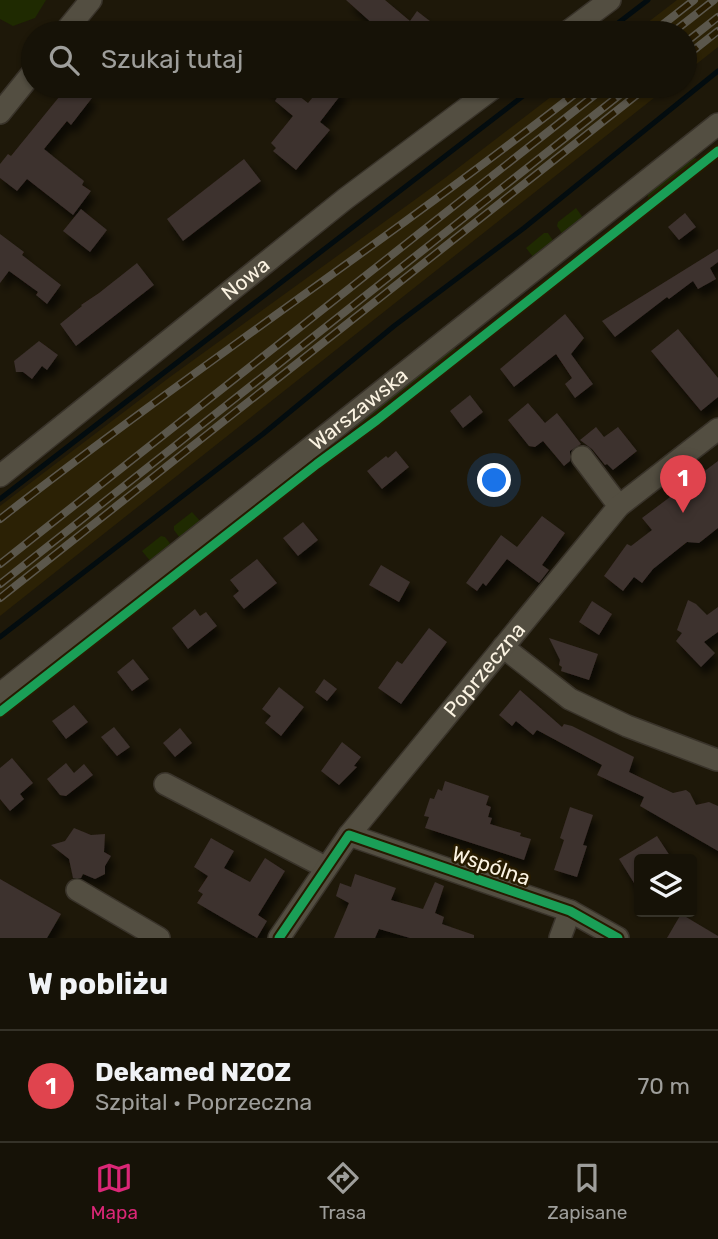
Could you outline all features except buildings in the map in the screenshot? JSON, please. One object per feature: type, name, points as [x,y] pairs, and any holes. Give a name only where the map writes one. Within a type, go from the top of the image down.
[{"type":"street","points":[[74,21],[91,0]]},
{"type":"street","points":[[582,21],[610,0]]},
{"type":"street","points":[[0,113],[21,87]]},
{"type":"street","name":"Nowa","points":[[0,476],[345,199],[480,98]]},
{"type":"street","name":"Warszawska","points":[[0,694],[718,124]]},
{"type":"street","name":"Poprzeczna","points":[[279,938],[349,835],[619,506],[718,429]]},
{"type":"street","points":[[582,457],[619,506]]},
{"type":"street","points":[[503,647],[570,699],[627,726],[717,760]]},
{"type":"street","points":[[165,783],[325,867]]},
{"type":"street","name":"Wspólna","points":[[349,835],[570,911],[618,938]]},
{"type":"street","points":[[77,890],[159,938]]},
{"type":"street","points":[[560,938],[570,911]]},
{"type":"shaded area","points":[[677,0],[718,0],[718,47],[697,64],[697,21],[650,21]]},
{"type":"shaded area","points":[[549,98],[654,98],[0,616],[0,506],[170,377],[445,178]]},
{"type":"green space","points":[[0,0],[46,0],[35,18],[13,26],[0,19]]},
{"type":"green space","points":[[691,157],[697,159],[648,198],[647,191]]},
{"type":"green space","points":[[576,208],[584,219],[563,235],[557,226],[558,222]]},
{"type":"green space","points":[[544,233],[548,233],[554,242],[534,258],[526,248]]},
{"type":"green space","points":[[450,347],[457,349],[355,428],[355,422]]},
{"type":"green space","points":[[192,512],[201,522],[180,538],[174,526]]},
{"type":"green space","points":[[161,536],[172,546],[151,562],[142,551]]},
{"type":"waterway","points":[[621,21],[648,0]]},
{"type":"waterway","points":[[697,88],[718,71]]},
{"type":"waterway","points":[[0,499],[520,98]]},
{"type":"waterway","points":[[0,637],[263,434],[394,326],[524,228],[685,98]]},
{"type":"railway","points":[[667,21],[694,0]]},
{"type":"railway","points":[[687,21],[714,0]]},
{"type":"railway","points":[[697,34],[718,17]]},
{"type":"railway","points":[[697,48],[718,31]]},
{"type":"railway","points":[[0,519],[570,98]]},
{"type":"railway","points":[[0,564],[591,98]]},
{"type":"railway","points":[[0,584],[616,98]]},
{"type":"railway","points":[[0,598],[633,98]]},
{"type":"cycle path","points":[[0,712],[718,151]]},
{"type":"cycle path","points":[[279,938],[349,835],[570,911],[618,938]]},
{"type":"place","name":"Dekamed NZOZ","points":[[683,513]]}]
